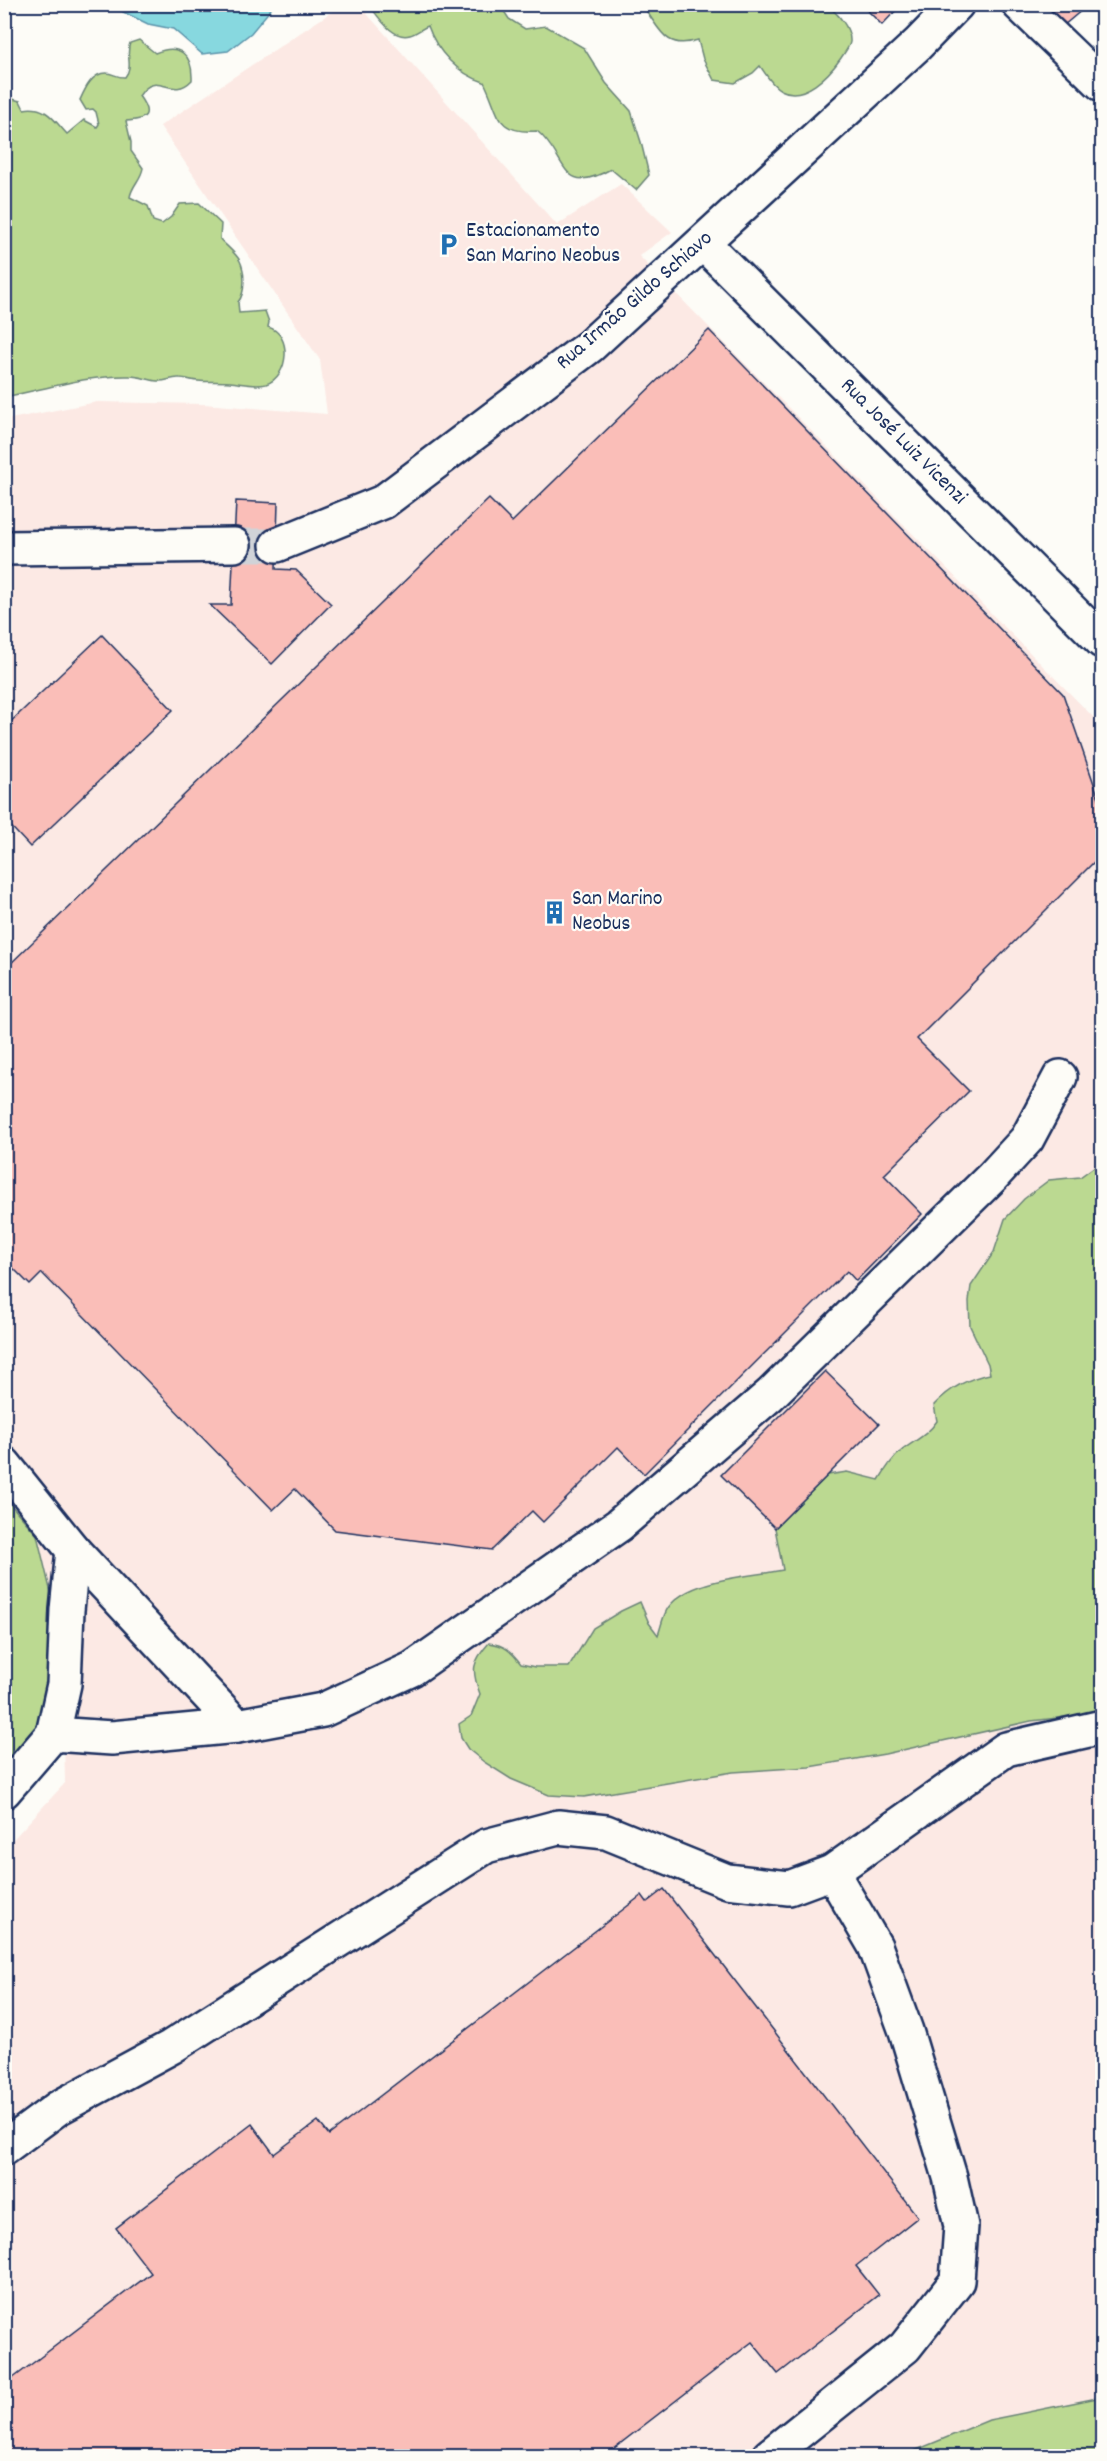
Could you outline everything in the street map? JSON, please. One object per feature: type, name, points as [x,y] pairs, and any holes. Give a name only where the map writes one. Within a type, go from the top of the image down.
[{"type":"street","name":"Rua Irmão Gildo Schiavo","points":[[277,545],[383,502],[590,346],[918,44],[957,4]]},
{"type":"street","points":[[1019,4],[1102,84]]},
{"type":"street","name":"Rua José Luiz Vicenzi","points":[[703,243],[1102,641]]},
{"type":"street","points":[[4,548],[234,545]]},
{"type":"street","points":[[54,1734],[112,1738],[237,1726],[323,1710],[412,1669],[620,1525],[770,1395],[992,1177],[1027,1138],[1060,1077]]},
{"type":"street","points":[[4,1464],[73,1550],[237,1726]]},
{"type":"street","points":[[4,1791],[54,1734],[64,1684],[67,1610],[73,1550]]},
{"type":"street","points":[[4,2148],[58,2108],[171,2047],[486,1846],[558,1827],[606,1832],[727,1881],[789,1888],[832,1872],[1006,1749],[1102,1727]]},
{"type":"street","points":[[769,2457],[905,2347],[957,2281],[961,2226],[950,2176],[906,2031],[875,1946],[832,1872]]},
{"type":"shaded area","points":[[342,5],[359,5],[557,225],[621,184],[672,232],[639,256],[1102,726],[1102,2397],[989,2420],[902,2456],[5,2456],[4,1849],[65,1783],[62,1639],[37,1535],[4,1498],[5,420],[97,402],[204,404],[327,414],[320,360],[160,126]]},
{"type":"green space","points":[[369,5],[500,5],[509,19],[525,29],[546,26],[584,48],[606,83],[631,111],[649,175],[636,190],[611,169],[594,177],[582,179],[573,176],[537,131],[513,129],[500,119],[484,82],[466,74],[450,61],[437,45],[428,26],[410,35],[397,34],[386,26]]},
{"type":"green space","points":[[642,5],[826,5],[842,21],[848,31],[850,42],[830,72],[807,90],[790,93],[777,88],[760,66],[753,73],[735,83],[714,80],[703,59],[698,40],[687,43],[670,40]]},
{"type":"green space","points":[[139,40],[155,53],[171,49],[183,53],[190,63],[192,80],[177,88],[152,85],[139,96],[146,107],[146,115],[139,119],[126,121],[131,151],[143,168],[130,197],[148,206],[153,221],[162,224],[171,217],[180,204],[199,203],[221,224],[220,239],[242,265],[244,282],[238,302],[239,313],[265,311],[269,322],[268,327],[276,331],[284,346],[285,356],[280,373],[274,380],[262,385],[196,381],[184,378],[157,381],[134,376],[114,376],[82,380],[5,397],[5,97],[20,101],[24,109],[44,111],[67,134],[84,120],[97,127],[99,124],[96,112],[93,109],[86,110],[80,100],[90,82],[97,76],[109,73],[125,77],[129,69],[130,43]]},
{"type":"green space","points":[[1102,1161],[1102,1713],[1031,1721],[885,1754],[809,1767],[733,1772],[584,1797],[549,1795],[511,1779],[468,1749],[461,1738],[459,1724],[471,1716],[480,1694],[474,1672],[476,1661],[489,1643],[507,1649],[521,1664],[535,1667],[569,1667],[593,1628],[640,1602],[649,1623],[658,1635],[668,1608],[690,1590],[721,1580],[783,1570],[775,1528],[828,1475],[847,1472],[879,1480],[897,1455],[937,1421],[934,1405],[940,1399],[967,1381],[990,1374],[988,1364],[970,1326],[969,1301],[971,1286],[994,1252],[1005,1219],[1024,1199],[1049,1180],[1080,1177]]},
{"type":"green space","points":[[5,1498],[37,1535],[62,1639],[54,1713],[5,1770]]},
{"type":"green space","points":[[1102,2397],[1102,2456],[902,2456],[989,2420]]},
{"type":"water","points":[[109,5],[272,5],[251,33],[228,51],[202,54],[173,29],[148,24]]},
{"type":"building","points":[[861,4],[902,4],[882,25]]},
{"type":"building","points":[[1046,4],[1089,4],[1063,26]]},
{"type":"building","points":[[1102,25],[1102,42],[1094,33]]},
{"type":"building","name":"San Marino Neobus","points":[[709,330],[1063,694],[1102,807],[1102,854],[917,1039],[969,1091],[884,1175],[922,1214],[856,1281],[847,1271],[644,1474],[618,1447],[543,1522],[532,1511],[492,1550],[335,1530],[295,1489],[273,1510],[42,1273],[30,1285],[4,1259],[4,970],[489,499],[512,522]]},
{"type":"building","points":[[236,501],[278,503],[276,569],[296,570],[331,604],[272,664],[210,605],[231,605]]},
{"type":"building","points":[[102,635],[173,710],[30,847],[4,819],[4,728]]},
{"type":"building","points":[[825,1371],[879,1424],[775,1528],[721,1475]]},
{"type":"building","points":[[664,1889],[918,2217],[856,2266],[879,2295],[778,2374],[752,2342],[604,2456],[4,2456],[4,2385],[151,2273],[116,2228],[252,2124],[274,2154],[318,2121],[329,2135],[642,1895],[647,1902]]},
{"type":"tunnel","points":[[234,545],[277,545]]},
{"type":"place","name":"Estacionamento San Marino Neobus","points":[[448,244]]},
{"type":"place","name":"San Marino Neobus","points":[[554,912]]}]
